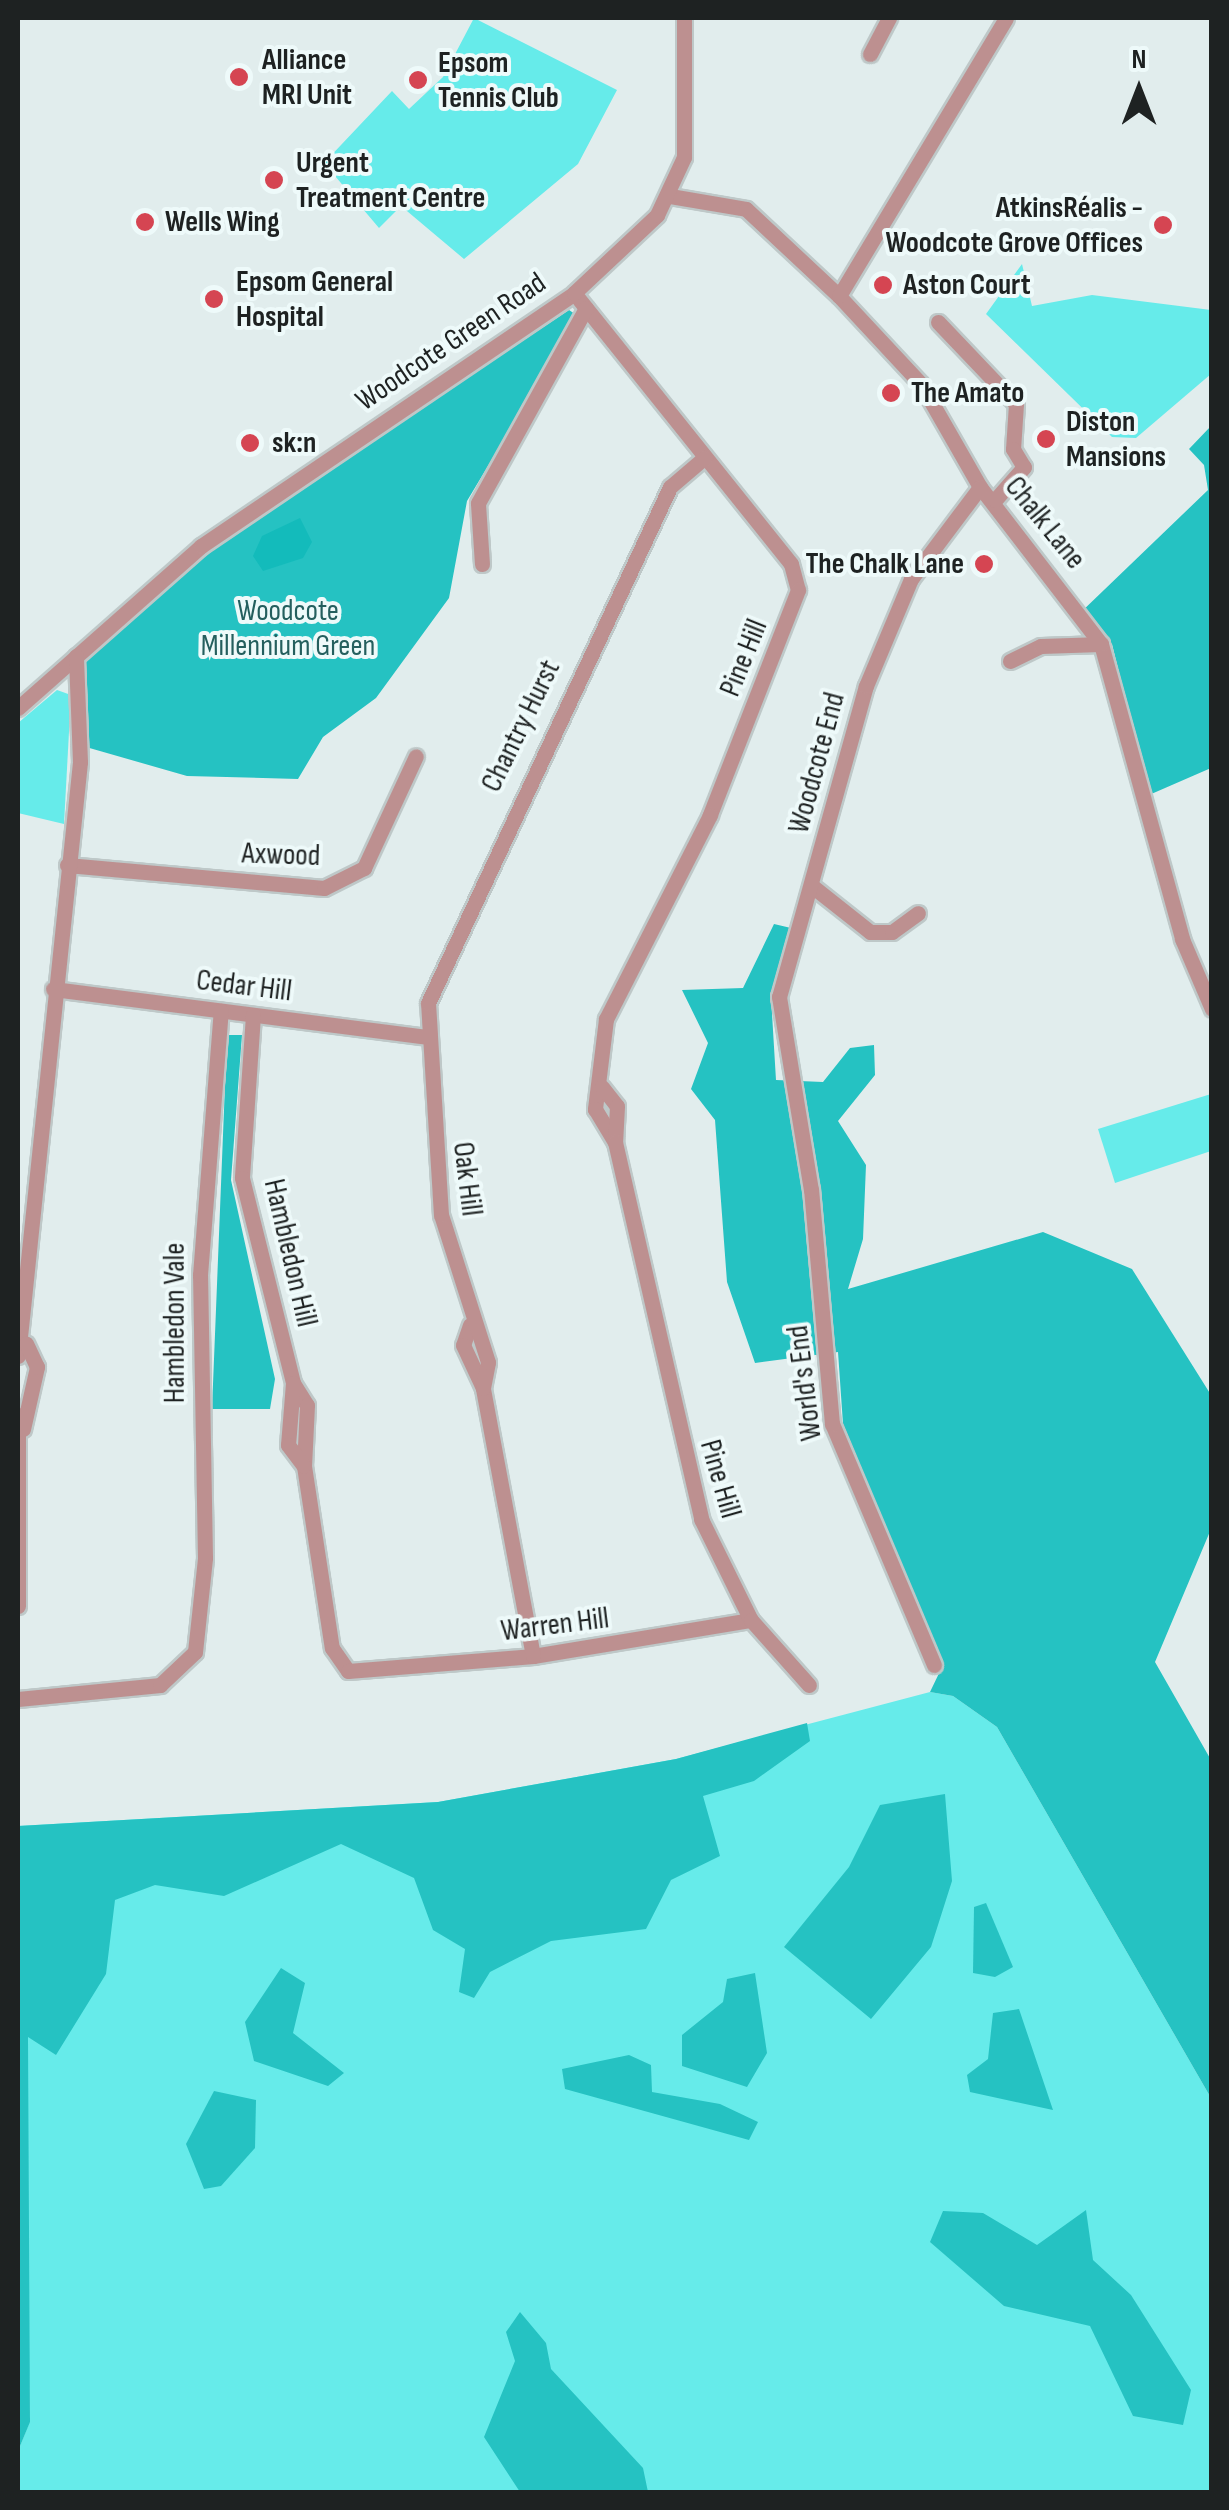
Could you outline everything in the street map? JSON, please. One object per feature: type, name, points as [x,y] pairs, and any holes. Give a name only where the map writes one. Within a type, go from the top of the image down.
[{"type":"street","points":[[670,196],[684,158],[684,18]]},
{"type":"street","points":[[870,54],[890,18]]},
{"type":"street","points":[[839,296],[1006,18]]},
{"type":"street","name":"Chalk Lane","points":[[670,196],[710,199],[746,209],[839,296],[921,384],[980,487],[995,500],[1102,644],[1176,920],[1212,1009]]},
{"type":"street","name":"Woodcote Green Road","points":[[18,708],[201,546],[574,293],[670,196]]},
{"type":"street","name":"Pine Hill","points":[[574,293],[791,564],[798,590],[710,815],[606,1019],[602,1087],[617,1106],[614,1142],[701,1519],[751,1620],[809,1685]]},
{"type":"street","points":[[482,564],[478,504],[586,308]]},
{"type":"street","points":[[938,322],[1016,404],[1008,414],[1013,449],[1024,467],[995,500]]},
{"type":"street","name":"Chantry Hurst","points":[[427,1037],[443,957],[559,709],[670,486],[704,458]]},
{"type":"street","name":"Woodcote End","points":[[787,1079],[779,998],[866,686],[911,579],[980,487]]},
{"type":"street","points":[[1010,661],[1041,646],[1102,644]]},
{"type":"street","points":[[18,1606],[20,1422],[36,1366],[22,1350],[33,1150],[80,762],[76,656]]},
{"type":"street","name":"Axwood","points":[[68,864],[324,888],[364,868],[416,756]]},
{"type":"street","points":[[812,886],[870,932],[892,932],[918,913]]},
{"type":"street","name":"Cedar Hill","points":[[53,990],[427,1037]]},
{"type":"street","name":"Hambledon Vale","points":[[18,1699],[160,1685],[187,1668],[200,1636],[200,1276],[220,1011]]},
{"type":"street","name":"Hambledon Hill","points":[[253,1015],[242,1178],[293,1384],[288,1445],[304,1466]]},
{"type":"street","name":"Oak Hill","points":[[427,1037],[438,1200],[470,1324],[488,1362],[482,1388],[533,1656]]},
{"type":"street","name":"World's End","points":[[787,1079],[811,1190],[832,1424],[934,1665]]},
{"type":"street","name":"Hambledon Hill","points":[[293,1384],[307,1405],[304,1466],[332,1648],[363,1677]]},
{"type":"street","name":"Warren Hill","points":[[363,1677],[533,1656],[751,1620]]},
{"type":"shaded area","points":[[474,18],[617,90],[578,164],[464,259],[401,206],[379,228],[324,163],[392,91],[409,109],[443,77]]},
{"type":"shaded area","points":[[1022,264],[1032,306],[1092,295],[1211,310],[1211,374],[1136,438],[1112,437],[986,314]]},
{"type":"shaded area","points":[[300,518],[312,542],[303,558],[263,571],[253,556],[262,536]]},
{"type":"shaded area","points":[[57,690],[71,695],[64,824],[18,813],[18,723]]},
{"type":"shaded area","points":[[1211,1094],[1211,1151],[1115,1183],[1098,1129]]},
{"type":"shaded area","points":[[930,1692],[953,1696],[997,1727],[1211,2098],[1211,2492],[18,2492],[18,2451],[30,2421],[18,1826],[438,1802],[676,1759]]},
{"type":"green space","name":"Woodcote Millennium Green","points":[[569,310],[578,316],[467,501],[449,598],[376,698],[323,737],[298,779],[187,776],[79,745],[84,658],[222,541]]},
{"type":"green space","points":[[1211,426],[1211,768],[1149,795],[1112,644],[1078,615],[1208,490],[1204,465],[1189,449]]},
{"type":"green space","points":[[774,924],[791,928],[771,997],[776,1080],[823,1082],[850,1048],[874,1045],[875,1075],[838,1121],[866,1165],[863,1239],[848,1289],[1043,1232],[1132,1269],[1211,1395],[1211,1529],[1155,1662],[1211,1760],[1211,2098],[997,1727],[953,1696],[930,1692],[943,1665],[843,1424],[838,1352],[755,1363],[727,1282],[715,1120],[691,1089],[708,1043],[682,990],[743,988]]},
{"type":"green space","points":[[227,1035],[242,1035],[231,1180],[275,1379],[270,1409],[212,1409]]},
{"type":"green space","points":[[807,1723],[810,1741],[754,1781],[703,1796],[720,1856],[671,1880],[646,1929],[551,1941],[490,1972],[474,1998],[459,1992],[465,1949],[433,1930],[414,1878],[341,1844],[224,1896],[155,1885],[115,1900],[106,1974],[56,2055],[28,2037],[30,2422],[18,2451],[18,1826],[438,1802],[676,1759]]},
{"type":"green space","points":[[945,1794],[952,1881],[931,1947],[871,2019],[784,1947],[849,1867],[880,1805]]},
{"type":"green space","points":[[986,1903],[1013,1967],[995,1977],[973,1973],[974,1907]]},
{"type":"green space","points":[[281,1968],[305,1983],[293,2033],[344,2073],[328,2086],[254,2061],[245,2022]]},
{"type":"green space","points":[[755,1973],[767,2053],[747,2087],[682,2066],[682,2035],[723,2002],[727,1979]]},
{"type":"green space","points":[[1019,2009],[1053,2110],[970,2092],[967,2075],[988,2059],[993,2013]]},
{"type":"green space","points":[[629,2055],[651,2065],[652,2092],[720,2104],[758,2122],[749,2140],[565,2089],[562,2069]]},
{"type":"green space","points":[[214,2091],[256,2100],[255,2148],[221,2186],[204,2189],[186,2144]]},
{"type":"green space","points":[[1086,2210],[1093,2260],[1131,2295],[1191,2390],[1183,2425],[1133,2416],[1090,2326],[1004,2306],[930,2242],[943,2211],[983,2213],[1037,2245]]},
{"type":"green space","points":[[520,2312],[546,2343],[551,2369],[643,2468],[648,2492],[520,2492],[484,2437],[515,2361],[506,2332]]},
{"type":"place","name":"Alliance MRI Unit","points":[[239,77]]},
{"type":"place","name":"Epsom Tennis Club","points":[[418,80]]},
{"type":"place","name":"Urgent Treatment Centre","points":[[274,180]]},
{"type":"place","name":"Wells Wing","points":[[145,222]]},
{"type":"place","name":"AtkinsRéalis - Woodcote Grove Offices","points":[[1163,225]]},
{"type":"place","name":"Aston Court","points":[[883,285]]},
{"type":"place","name":"Epsom General Hospital","points":[[214,299]]},
{"type":"place","name":"The Amato","points":[[891,393]]},
{"type":"place","name":"Diston Mansions","points":[[1046,439]]},
{"type":"place","name":"sk:n","points":[[250,443]]},
{"type":"place","name":"The Chalk Lane","points":[[984,564]]}]
